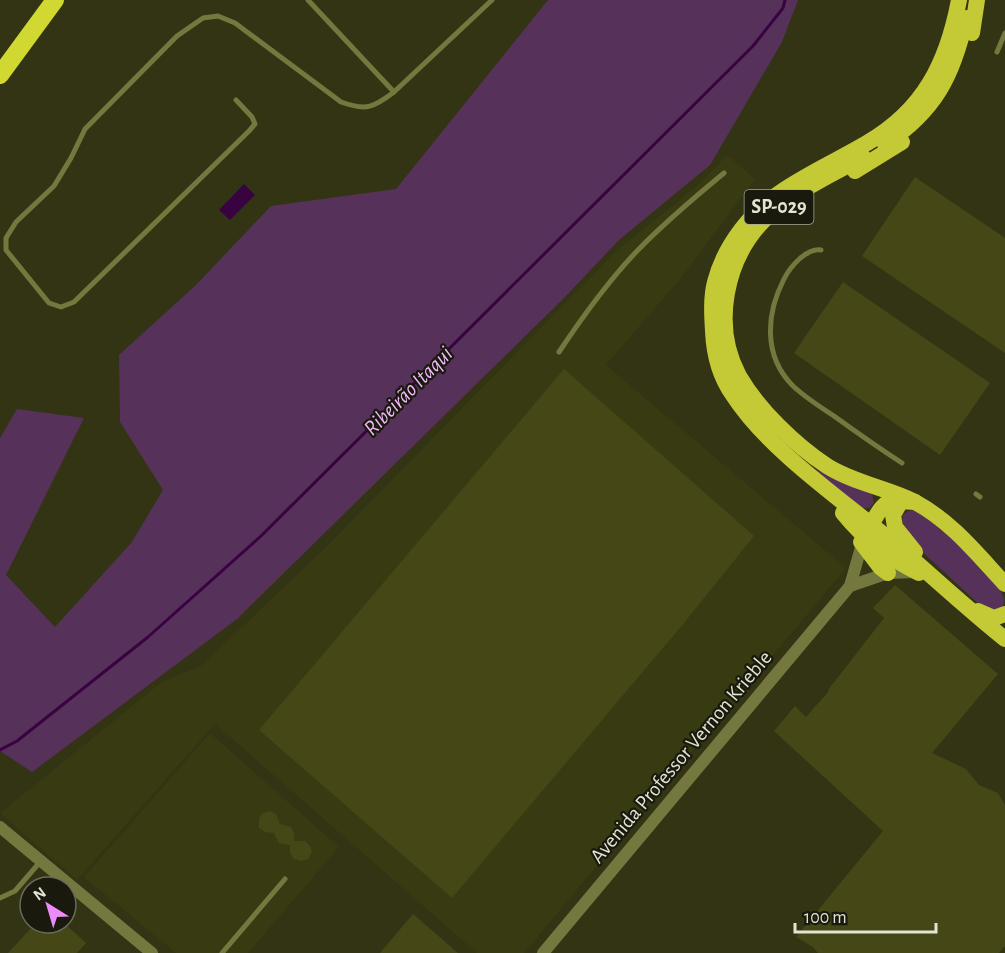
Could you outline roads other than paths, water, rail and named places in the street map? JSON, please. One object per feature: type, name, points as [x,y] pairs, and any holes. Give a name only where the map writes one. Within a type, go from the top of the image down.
[{"type":"highway","points":[[0,75],[55,0]]},
{"type":"highway","name":"SP-029","points":[[959,0],[945,55],[924,93],[912,107],[868,142],[815,170],[781,192],[759,210],[738,234],[726,254],[715,283],[712,312],[714,345],[721,372],[732,395],[775,443],[825,489],[866,535],[941,583],[1005,639]]},
{"type":"highway","name":"SP-029","points":[[970,0],[960,47],[936,97],[916,121],[876,150],[780,206],[765,220],[751,235],[730,276],[724,315],[727,338],[738,374],[751,395],[769,416],[812,455],[829,467],[854,479],[890,491],[949,525],[1005,584]]},
{"type":"highway","name":"SP-029","points":[[765,220],[885,154],[928,123],[947,98],[958,76],[969,45],[977,0]]},
{"type":"highway","name":"SP-029","points":[[825,489],[845,515],[891,558],[941,583]]},
{"type":"highway","points":[[866,535],[886,504],[894,500],[908,502]]},
{"type":"highway","name":"SP-029","points":[[908,502],[893,515],[895,527],[941,583]]},
{"type":"highway","name":"SP-029","points":[[866,535],[880,567],[888,573]]},
{"type":"highway","name":"SP-029","points":[[969,607],[994,618],[1005,614]]},
{"type":"street","name":"Avenida Professor Vernon Krieble","points":[[543,953],[850,585],[866,535]]},
{"type":"street","points":[[850,585],[888,573],[918,572]]},
{"type":"street","points":[[0,827],[152,953]]},
{"type":"lane","points":[[308,0],[394,92]]},
{"type":"lane","points":[[236,100],[252,117],[255,124],[249,131],[74,302],[62,308],[49,303],[6,250],[6,238],[16,222],[54,186],[85,129],[177,36],[203,18],[218,16],[235,22],[341,102],[359,109],[376,105],[394,92],[492,0]]},
{"type":"lane","points":[[997,52],[1005,33]]},
{"type":"lane","points":[[559,351],[608,283],[638,249],[672,216],[724,172]]},
{"type":"lane","points":[[821,250],[808,252],[799,259],[787,273],[777,292],[770,324],[770,344],[775,361],[793,387],[902,463]]},
{"type":"lane","points":[[0,898],[15,891],[41,861]]},
{"type":"lane","points":[[222,953],[285,879]]},
{"type":"waterway","name":"Ribeirão Itaqui","points":[[0,750],[17,741],[148,637],[261,536],[753,46],[783,8],[785,0]]}]
